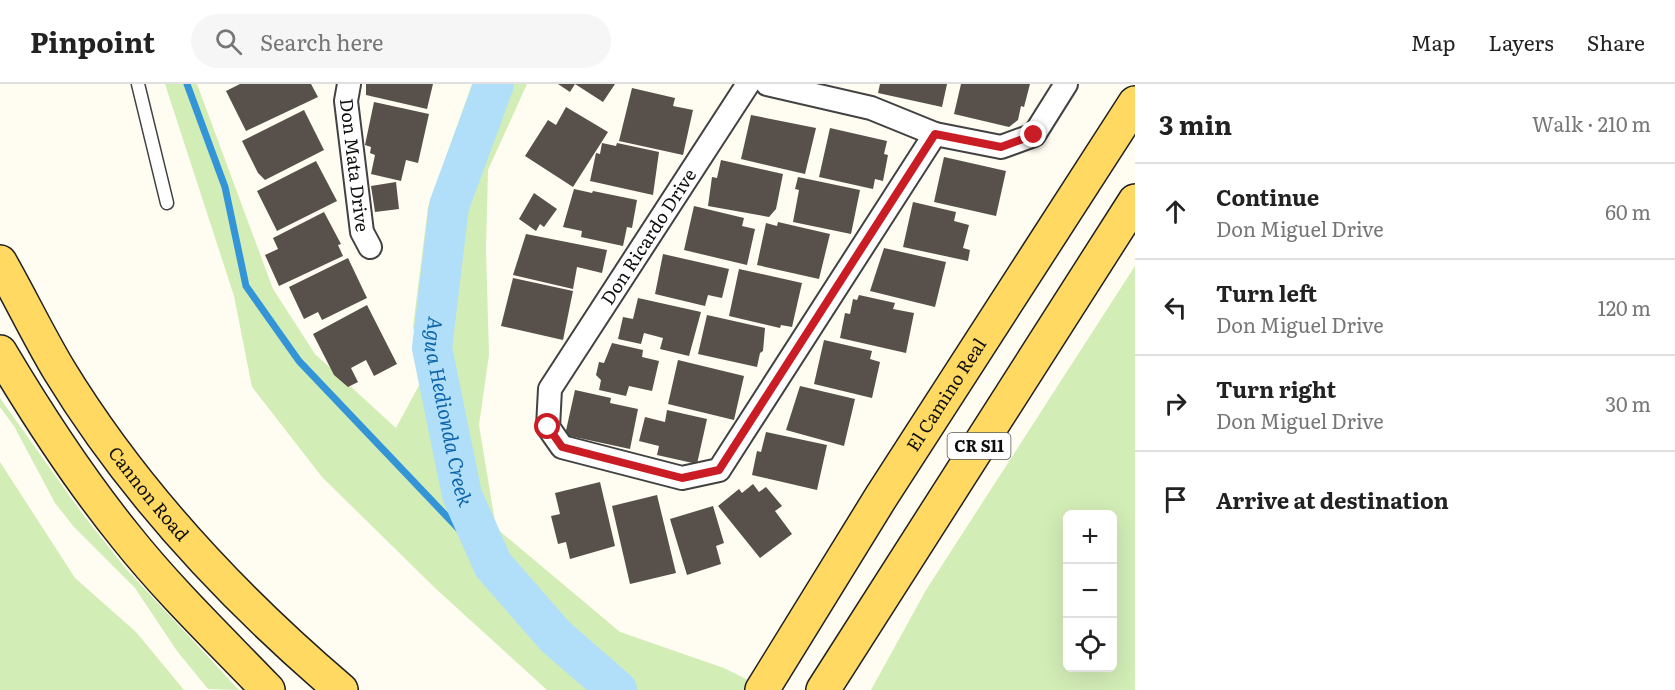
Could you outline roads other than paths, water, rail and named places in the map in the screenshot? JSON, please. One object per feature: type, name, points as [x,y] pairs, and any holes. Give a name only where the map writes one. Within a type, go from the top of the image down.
[{"type":"main road","name":"El Camino Real","points":[[762,690],[880,497],[1135,103]]},
{"type":"main road","name":"CR S11","points":[[823,690],[1135,201]]},
{"type":"main road","name":"Cannon Road","points":[[0,262],[59,369],[124,463],[186,541],[268,627],[341,690]]},
{"type":"main road","points":[[0,352],[78,472],[126,537],[168,586],[268,690]]},
{"type":"street","name":"Don Mata Drive","points":[[349,84],[346,101],[362,232],[370,247]]},
{"type":"street","name":"Don Ricardo Drive","points":[[748,84],[550,389],[548,427],[562,447],[682,478],[719,470],[935,134]]},
{"type":"street","points":[[767,84],[840,92],[871,108],[935,134],[1001,147],[1034,135],[1066,84]]},
{"type":"lane","points":[[138,84],[167,203]]},
{"type":"waterway","points":[[187,84],[225,187],[246,286],[299,361],[493,565]]},
{"type":"waterway","name":"Agua Hedionda Creek","points":[[494,84],[449,206],[432,348],[462,495],[493,565],[555,636],[617,690]]}]
